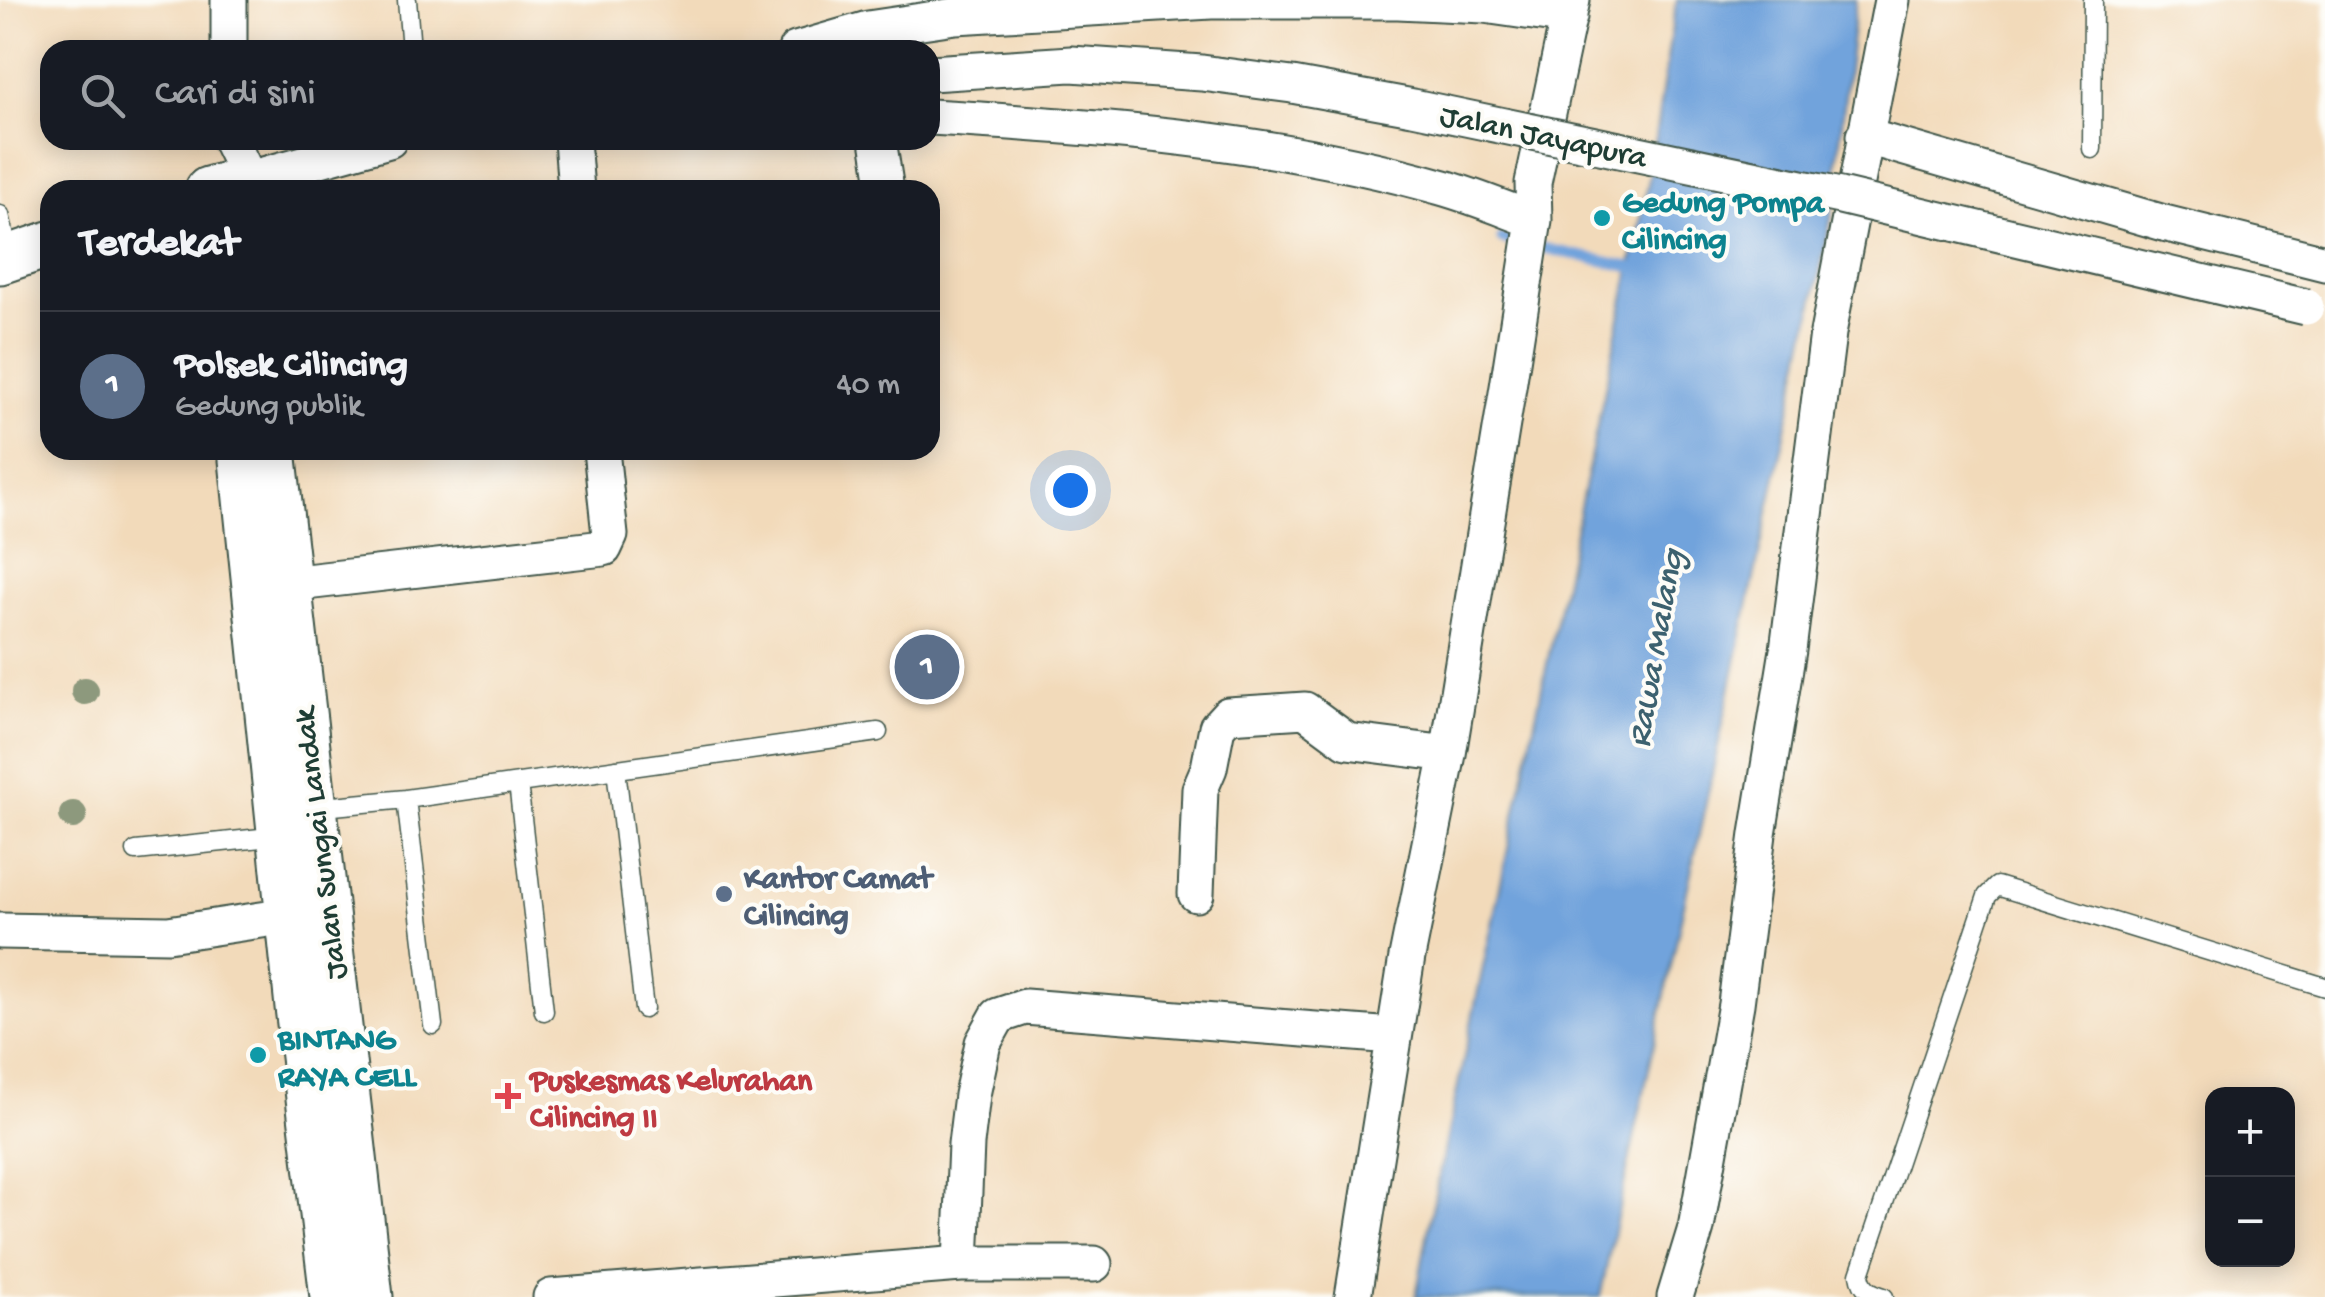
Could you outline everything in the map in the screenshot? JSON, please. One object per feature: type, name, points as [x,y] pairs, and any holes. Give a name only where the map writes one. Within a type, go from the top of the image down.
[{"type":"street","points":[[229,0],[229,40]]},
{"type":"street","points":[[830,40],[868,29],[955,16],[1211,1],[1354,0],[1571,8],[1533,183],[1534,220],[1448,754],[1410,938],[1353,1297]]},
{"type":"street","points":[[1675,1297],[1696,1228],[1736,1004],[1788,650],[1828,333],[1892,0]]},
{"type":"street","name":"Jalan Jayapura","points":[[940,72],[1072,64],[1202,73],[1292,85],[1840,196],[2315,309]]},
{"type":"street","points":[[940,117],[1234,144],[1360,166],[1444,187],[1534,220]]},
{"type":"street","points":[[1864,136],[2164,223],[2325,263]]},
{"type":"street","points":[[253,180],[355,150]]},
{"type":"street","points":[[573,150],[575,180]]},
{"type":"street","points":[[880,150],[884,180]]},
{"type":"street","name":"Jalan Sungai Landak","points":[[241,460],[325,1072],[333,1297]]},
{"type":"street","name":"Jalan Sungai Landak","points":[[275,460],[288,584],[288,916],[325,1072],[370,1297]]},
{"type":"street","points":[[288,584],[604,548],[610,536],[602,460]]},
{"type":"street","points":[[1196,894],[1200,790],[1209,768],[1216,727],[1228,715],[1306,710],[1347,741],[1448,754]]},
{"type":"street","points":[[0,930],[168,934],[288,916]]},
{"type":"street","points":[[961,1264],[970,1112],[983,1042],[998,1016],[1025,1007],[1394,1036]]},
{"type":"street","points":[[551,1297],[961,1264],[1094,1264]]},
{"type":"lane","points":[[407,0],[410,40]]},
{"type":"lane","points":[[2092,0],[2092,149]]},
{"type":"lane","points":[[136,851],[406,799],[878,732]]},
{"type":"lane","points":[[616,770],[644,1009]]},
{"type":"lane","points":[[518,784],[544,1011]]},
{"type":"lane","points":[[406,799],[433,1025]]},
{"type":"lane","points":[[1884,1297],[1870,1292],[1861,1283],[1860,1274],[1983,907],[1997,886],[2325,987]]},
{"type":"water","name":"Rawa Malang","points":[[1676,0],[1856,0],[1831,219],[1600,1297],[1416,1297],[1648,185]]},
{"type":"waterway","points":[[1502,239],[1631,267]]},
{"type":"place","name":"Gedung Pompa Cilincing","points":[[1602,218]]},
{"type":"place","name":"Polsek Cilincing","points":[[927,667]]},
{"type":"place","name":"Kantor Camat Cilincing","points":[[724,894]]},
{"type":"place","name":"BINTANG RAYA CELL","points":[[258,1055]]},
{"type":"place","name":"Puskesmas Kelurahan Cilincing II","points":[[508,1096]]}]
